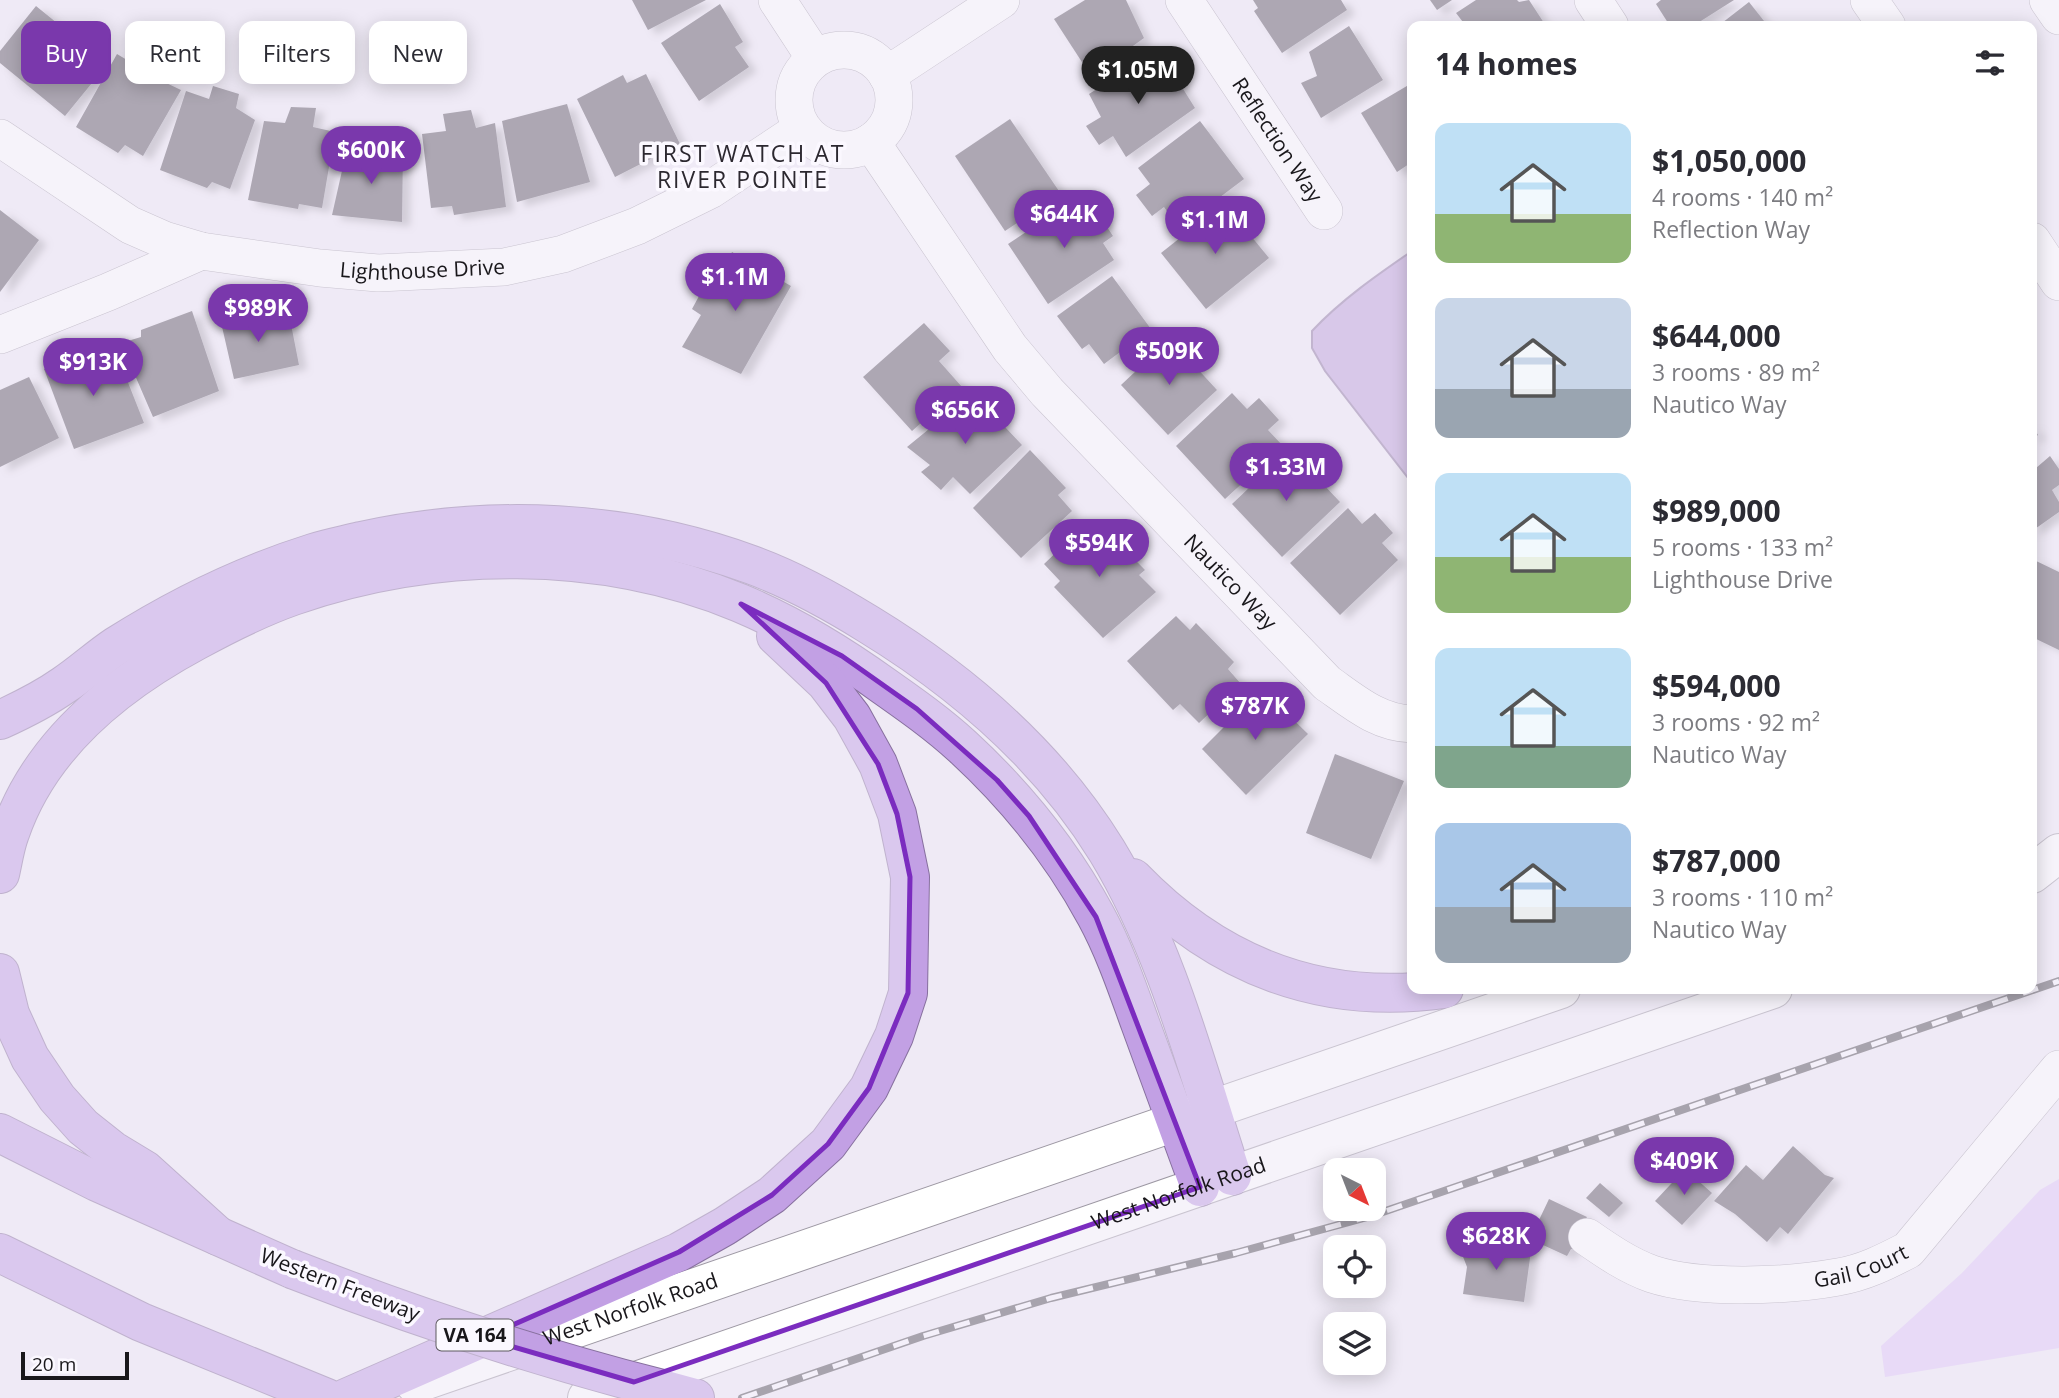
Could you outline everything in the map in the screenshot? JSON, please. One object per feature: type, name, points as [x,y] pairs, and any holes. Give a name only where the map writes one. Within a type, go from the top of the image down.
[{"type":"highway","points":[[0,720],[63,686],[111,649],[177,609],[246,576],[318,551],[407,531],[484,524],[560,525],[636,534],[754,566],[842,608],[949,677],[1004,724],[1087,821],[1107,851],[1148,930],[1178,1012],[1193,1116]]},
{"type":"highway","points":[[0,874],[10,834],[29,789],[50,757],[82,721],[112,696],[172,654],[237,619],[291,597],[347,580],[419,565],[492,559],[566,562],[624,570],[681,583],[741,604],[842,656],[917,709],[998,780],[1029,816],[1096,917],[1130,996],[1193,1116],[1216,1181]]},
{"type":"highway","points":[[346,1398],[678,1252],[725,1226],[772,1195],[828,1144],[869,1088],[894,1036],[908,993],[910,877],[897,814],[878,764],[852,718],[826,683],[741,604]]},
{"type":"highway","points":[[1107,851],[1159,905],[1201,937],[1247,963],[1287,978],[1339,990],[1407,993]]},
{"type":"highway","points":[[0,973],[10,1014],[30,1058],[57,1098],[83,1127],[112,1150],[145,1170],[218,1236]]},
{"type":"highway","name":"Western Freeway","points":[[0,1133],[97,1181],[292,1269],[478,1336],[588,1370],[695,1398]]},
{"type":"highway","points":[[0,1253],[141,1322],[327,1398]]},
{"type":"highway","points":[[0,1272],[91,1299]]},
{"type":"street","points":[[777,0],[815,58]]},
{"type":"street","points":[[887,75],[1001,0]]},
{"type":"street","name":"Reflection Way","points":[[1184,0],[1324,211]]},
{"type":"street","points":[[1593,0],[1607,21]]},
{"type":"street","points":[[1869,0],[1884,21]]},
{"type":"street","points":[[2048,0],[2059,16]]},
{"type":"street","points":[[841,49],[855,51],[868,55],[887,75],[893,89],[894,104],[883,132],[871,142],[857,148],[841,150],[813,140],[802,129],[795,115],[793,99],[796,83],[803,69],[815,58],[841,49]]},
{"type":"street","name":"Lighthouse Drive","points":[[0,138],[130,225],[164,240],[201,251],[320,268],[378,273],[504,267],[563,254],[637,226],[710,190],[802,129]]},
{"type":"street","name":"Nautico Way","points":[[871,142],[1010,348],[1047,392],[1327,683],[1364,710],[1395,723],[1407,724]]},
{"type":"street","points":[[2037,249],[2059,282]]},
{"type":"street","points":[[0,335],[201,251]]},
{"type":"street","points":[[2037,850],[2059,852]]},
{"type":"street","points":[[2037,870],[2059,852]]},
{"type":"street","name":"West Norfolk Road","points":[[375,1398],[1547,994]]},
{"type":"street","name":"West Norfolk Road","points":[[587,1398],[1758,994]]},
{"type":"street","name":"Gail Court","points":[[1587,1237],[1607,1252],[1653,1274],[1696,1282],[1766,1284],[1839,1277],[1878,1266],[1908,1250],[2059,1069]]},
{"type":"highlighted area","points":[[741,604],[842,656],[917,709],[997,780],[1029,816],[1096,917],[1200,1187],[634,1382],[483,1338],[679,1252],[772,1195],[828,1144],[869,1088],[908,993],[910,877],[897,814],[878,764],[826,683]]},
{"type":"shaded area","points":[[1407,255],[1407,477],[1325,371],[1312,348],[1312,331],[1347,298]]},
{"type":"shaded area","points":[[2059,1179],[2059,1348],[1885,1377],[1881,1346],[1962,1273],[2040,1190]]},
{"type":"building","points":[[632,0],[706,0],[648,30]]},
{"type":"building","points":[[1085,0],[1126,0],[1144,38],[1091,76],[1054,19]]},
{"type":"building","points":[[1253,0],[1341,0],[1347,10],[1282,53],[1254,11],[1258,8]]},
{"type":"building","points":[[1430,0],[1452,0],[1437,10]]},
{"type":"building","points":[[1476,0],[1529,0],[1543,21],[1462,21],[1456,13]]},
{"type":"building","points":[[1661,0],[1734,0],[1701,21],[1667,21],[1656,4]]},
{"type":"building","points":[[1749,2],[1764,21],[1724,21]]},
{"type":"building","points":[[720,4],[743,42],[735,47],[749,67],[699,101],[661,43]]},
{"type":"building","points":[[36,6],[54,21],[24,21]]},
{"type":"building","points":[[21,25],[21,80],[0,63],[0,51]]},
{"type":"building","points":[[1349,26],[1383,80],[1321,118],[1301,83],[1317,76],[1309,52]]},
{"type":"building","points":[[117,54],[125,59],[125,84],[168,84],[181,90],[143,156],[125,145],[118,153],[76,127],[100,84],[111,84],[111,65]]},
{"type":"building","points":[[1150,55],[1162,74],[1170,68],[1195,108],[1126,157],[1113,136],[1099,145],[1086,126],[1101,117],[1089,94]]},
{"type":"building","points":[[646,74],[680,144],[615,177],[577,99],[623,75],[627,83]]},
{"type":"building","points":[[26,84],[91,84],[65,116]]},
{"type":"building","points":[[213,86],[239,94],[236,108],[255,120],[230,189],[212,182],[207,188],[160,170],[186,91],[209,99]]},
{"type":"building","points":[[1407,86],[1407,165],[1397,172],[1361,113]]},
{"type":"building","points":[[567,104],[590,182],[517,202],[502,121]]},
{"type":"building","points":[[291,107],[316,108],[313,127],[335,132],[322,208],[299,204],[298,209],[248,200],[264,121],[285,123]]},
{"type":"building","points":[[471,110],[476,128],[495,123],[506,207],[454,215],[452,206],[431,208],[422,134],[446,131],[443,114]]},
{"type":"building","points":[[1010,119],[1061,194],[1005,231],[955,156]]},
{"type":"building","points":[[1200,121],[1244,179],[1179,228],[1164,207],[1152,216],[1136,195],[1150,184],[1138,168]]},
{"type":"building","points":[[403,151],[402,222],[332,215],[346,153]]},
{"type":"building","points":[[1074,200],[1085,216],[1095,209],[1113,236],[1103,243],[1114,260],[1048,304],[1008,244]]},
{"type":"building","points":[[1224,203],[1269,258],[1206,309],[1161,253]]},
{"type":"building","points":[[0,210],[39,240],[0,292]]},
{"type":"building","points":[[732,252],[791,286],[741,374],[682,347],[701,315],[692,309],[711,274],[720,277]]},
{"type":"building","points":[[1112,276],[1151,329],[1104,364],[1089,344],[1082,349],[1057,316]]},
{"type":"building","points":[[257,306],[261,326],[290,319],[299,365],[234,379],[220,318]]},
{"type":"building","points":[[192,311],[219,391],[153,417],[121,343],[141,337],[141,330]]},
{"type":"building","points":[[924,323],[950,351],[939,361],[962,387],[912,431],[863,377]]},
{"type":"building","points":[[1170,339],[1217,390],[1168,435],[1121,385]]},
{"type":"building","points":[[91,350],[95,362],[116,352],[144,423],[74,449],[44,369]]},
{"type":"building","points":[[29,377],[59,438],[0,467],[0,390]]},
{"type":"building","points":[[973,393],[1022,445],[970,494],[953,477],[941,490],[921,472],[930,465],[907,447]]},
{"type":"building","points":[[1232,393],[1247,409],[1259,398],[1279,420],[1268,430],[1283,446],[1225,499],[1176,446]]},
{"type":"building","points":[[1290,449],[1340,502],[1282,557],[1232,504]]},
{"type":"building","points":[[1030,450],[1066,488],[1058,495],[1072,511],[1021,558],[973,508]]},
{"type":"building","points":[[2050,456],[2059,469],[2059,485],[2052,490],[2059,502],[2059,512],[2037,527],[2037,467]]},
{"type":"building","points":[[1348,508],[1362,524],[1375,513],[1393,533],[1382,543],[1398,560],[1340,615],[1290,563]]},
{"type":"building","points":[[1087,523],[1096,532],[1103,527],[1145,570],[1139,575],[1156,592],[1103,638],[1054,587],[1060,581],[1044,564]]},
{"type":"building","points":[[2037,561],[2059,572],[2059,650],[2037,639]]},
{"type":"building","points":[[1176,616],[1190,630],[1196,623],[1234,662],[1228,669],[1241,684],[1199,723],[1180,704],[1173,710],[1127,661]]},
{"type":"building","points":[[1262,689],[1308,734],[1246,795],[1202,749]]},
{"type":"building","points":[[1335,754],[1404,781],[1371,859],[1306,833]]},
{"type":"building","points":[[1793,1146],[1825,1175],[1834,1178],[1788,1234],[1780,1227],[1767,1242],[1735,1214],[1714,1201],[1746,1165],[1763,1180]]},
{"type":"building","points":[[1685,1169],[1712,1193],[1682,1225],[1655,1201]]},
{"type":"building","points":[[1600,1183],[1623,1203],[1609,1217],[1586,1198]]},
{"type":"building","points":[[1549,1199],[1587,1217],[1582,1225],[1586,1227],[1567,1256],[1530,1239]]},
{"type":"building","points":[[1470,1243],[1531,1251],[1524,1302],[1463,1294],[1467,1267],[1462,1254]]},
{"type":"railway","points":[[2037,989],[2059,981]]},
{"type":"railway","points":[[742,1398],[923,1336],[1051,1298],[1236,1253],[1371,1216],[2021,994]]},
{"type":"district","name":"FIRST WATCH AT RIVER POINTE","points":[[743,167]]}]
